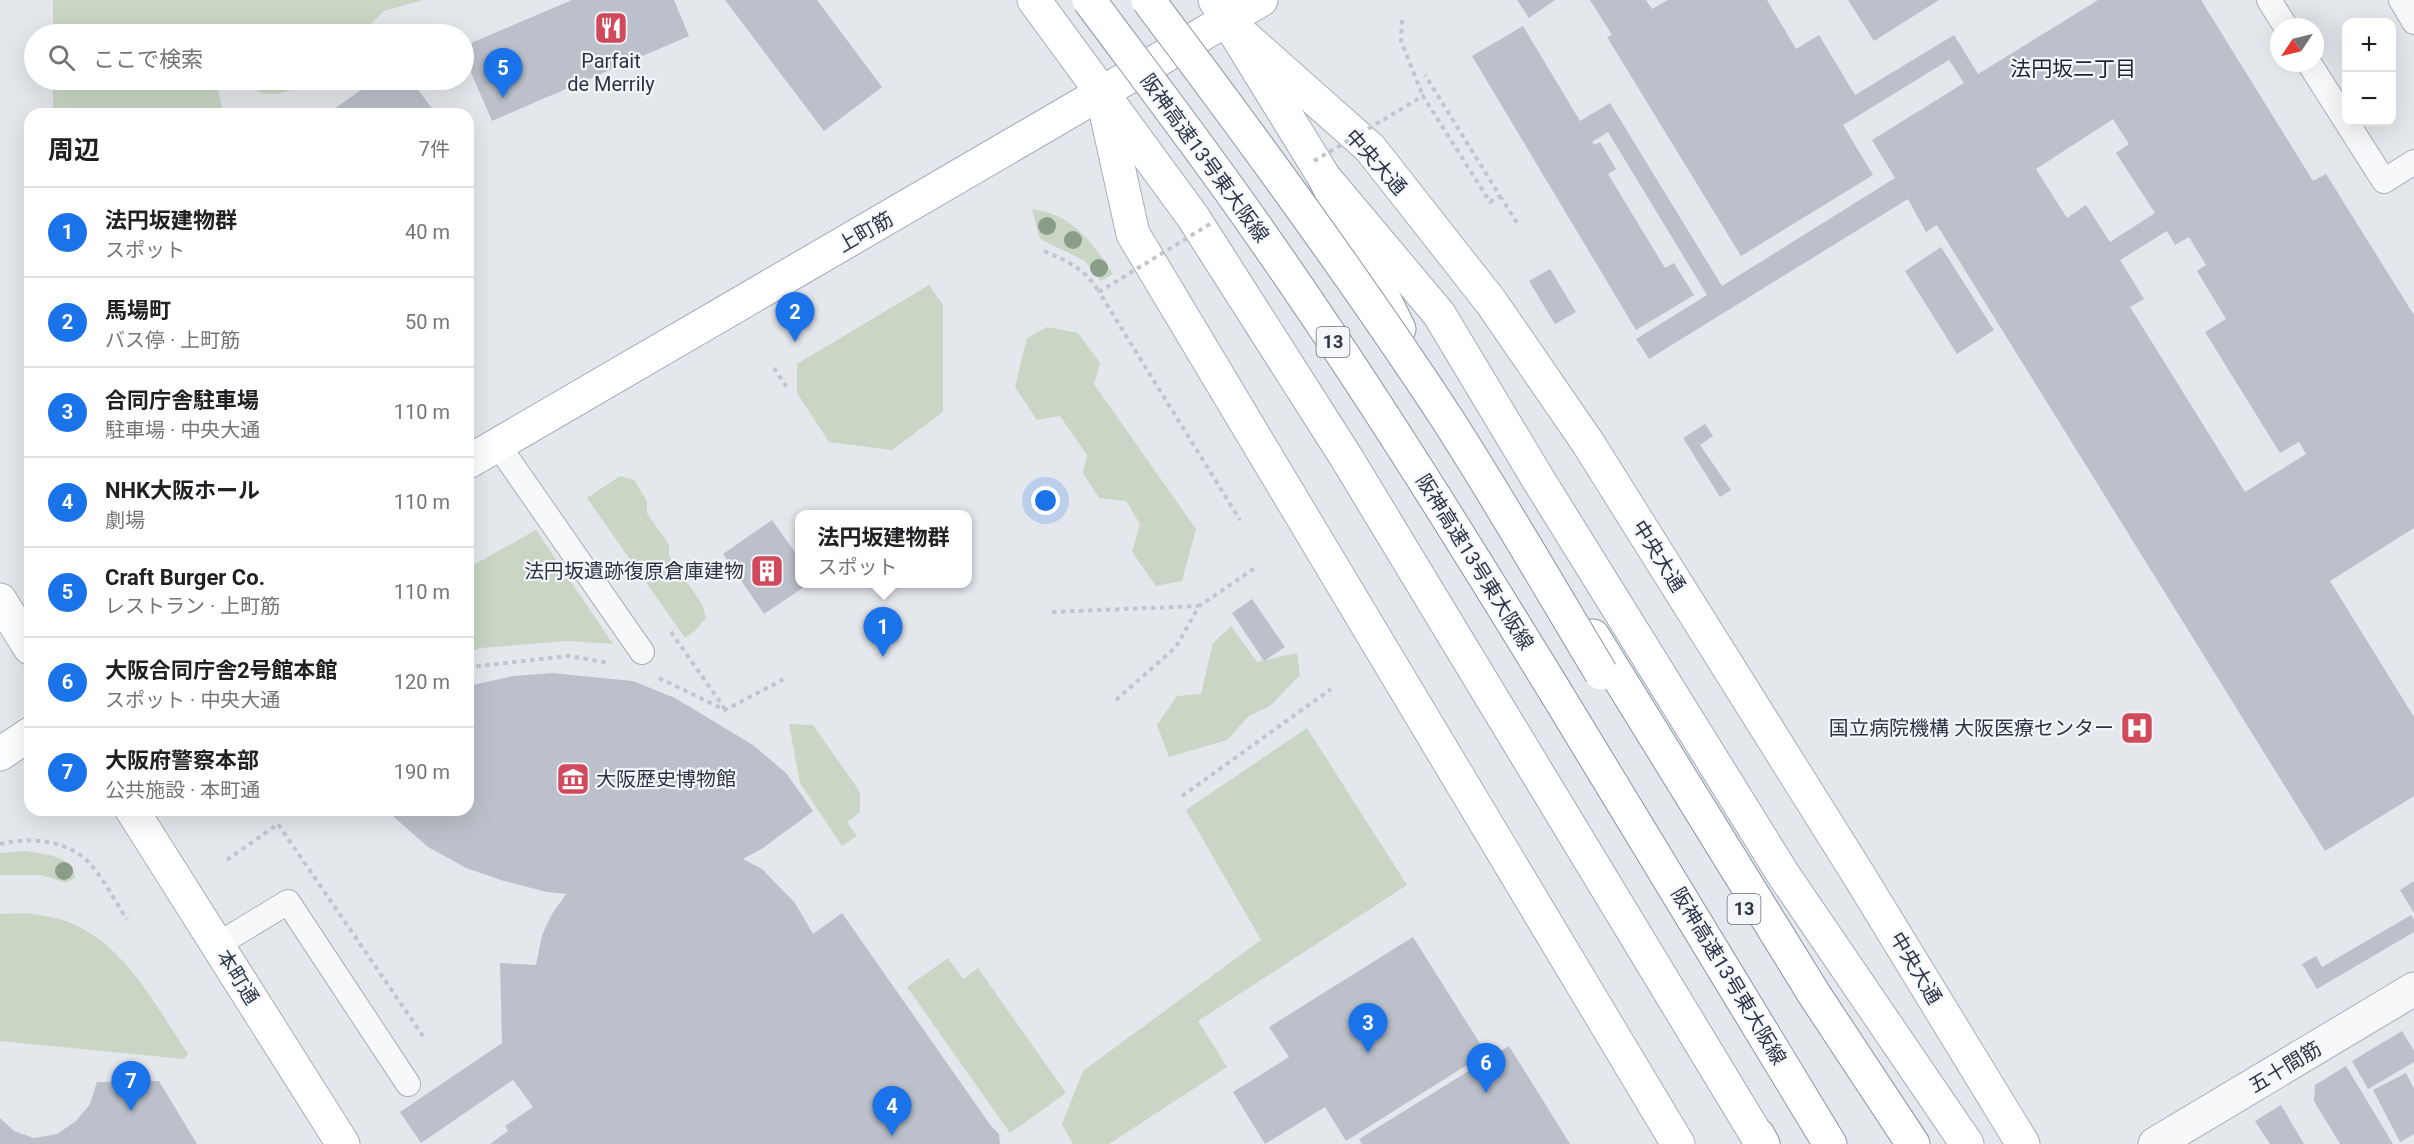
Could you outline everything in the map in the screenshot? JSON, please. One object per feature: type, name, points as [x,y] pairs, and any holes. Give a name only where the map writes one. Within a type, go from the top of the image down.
[{"type":"main road","points":[[1034,0],[1193,217],[1346,457],[1761,1141]]},
{"type":"main road","name":"阪神高速13号東大阪線","points":[[1089,0],[1253,223],[1417,468],[1830,1144]]},
{"type":"main road","name":"13","points":[[1148,0],[1226,103],[1327,244],[1446,418],[1887,1144]]},
{"type":"main road","name":"上町筋","points":[[474,459],[1102,94],[1221,10],[1261,0]]},
{"type":"main road","points":[[1221,10],[1324,177],[1401,332],[1503,492],[1814,994],[1913,1144]]},
{"type":"main road","name":"中央大通","points":[[1221,10],[1370,148],[1497,311],[1601,463],[1858,874],[2023,1144]]},
{"type":"main road","points":[[1102,94],[1133,234],[1678,1144]]},
{"type":"main road","points":[[1324,177],[1439,314],[1538,479],[1783,874],[1967,1144]]},
{"type":"main road","points":[[0,600],[24,638]]},
{"type":"main road","points":[[0,754],[24,738]]},
{"type":"main road","name":"本町通","points":[[136,816],[343,1144]]},
{"type":"street","name":"五十間筋","points":[[2155,1144],[2414,989]]},
{"type":"lane","points":[[2269,0],[2280,18]]},
{"type":"lane","points":[[2401,0],[2414,22]]},
{"type":"lane","points":[[2315,72],[2384,181],[2414,162]]},
{"type":"lane","points":[[498,445],[642,652]]},
{"type":"lane","points":[[217,945],[288,902],[408,1084]]},
{"type":"path","points":[[1402,20],[1401,41],[1423,96]]},
{"type":"path","points":[[1500,196],[1519,226]]},
{"type":"path","points":[[1044,250],[1078,266],[1092,279],[1100,292]]},
{"type":"path","points":[[774,368],[788,389]]},
{"type":"path","points":[[1116,700],[1176,647],[1199,606],[1255,568]]},
{"type":"path","points":[[1052,612],[1199,606]]},
{"type":"path","points":[[1182,796],[1331,688]]},
{"type":"path","points":[[0,844],[35,840],[51,842],[83,856],[98,874],[127,919]]},
{"type":"green space","points":[[53,0],[423,0],[384,11],[371,24],[53,24]]},
{"type":"green space","points":[[53,90],[218,90],[222,108],[53,108]]},
{"type":"green space","points":[[257,90],[289,90],[276,94]]},
{"type":"green space","points":[[1032,209],[1059,217],[1080,231],[1113,274],[1101,281],[1085,261],[1040,239]]},
{"type":"green space","points":[[929,285],[943,305],[943,412],[892,450],[829,442],[797,393],[797,364]]},
{"type":"green space","points":[[1047,327],[1078,333],[1100,363],[1094,384],[1196,529],[1182,581],[1156,586],[1132,552],[1140,524],[1126,501],[1099,498],[1083,473],[1087,455],[1060,416],[1037,420],[1015,387],[1027,338]]},
{"type":"green space","points":[[620,476],[634,480],[647,501],[647,513],[669,545],[669,556],[702,604],[706,618],[695,631],[685,638],[587,498]]},
{"type":"green space","points":[[536,530],[613,644],[567,641],[474,650],[474,565]]},
{"type":"green space","points":[[1231,626],[1257,662],[1297,653],[1300,675],[1270,706],[1249,716],[1227,740],[1169,757],[1157,725],[1177,696],[1201,694],[1213,643]]},
{"type":"green space","points":[[789,724],[813,725],[860,792],[860,812],[847,822],[857,836],[842,846],[800,783]]},
{"type":"green space","points":[[1307,728],[1407,885],[1198,1021],[1227,1067],[1109,1144],[1073,1144],[1062,1124],[1083,1071],[1261,940],[1186,810]]},
{"type":"green space","points":[[25,851],[63,860],[73,870],[75,878],[66,883],[42,875],[0,875],[0,853]]},
{"type":"green space","points":[[27,913],[68,922],[88,932],[106,945],[137,978],[151,997],[188,1054],[184,1059],[0,1041],[0,914]]},
{"type":"green space","points":[[948,958],[963,979],[978,968],[1066,1093],[1010,1133],[907,987]]},
{"type":"building","points":[[572,0],[674,0],[689,36],[492,121],[474,79],[474,42]]},
{"type":"building","points":[[725,0],[817,0],[882,87],[824,131]]},
{"type":"building","points":[[1517,0],[1555,0],[1529,18]]},
{"type":"building","points":[[1590,0],[1646,0],[1652,9],[1668,0],[1767,0],[1796,49],[1819,35],[1855,95],[1954,35],[1978,74],[2098,0],[2201,0],[2313,181],[2326,174],[2414,315],[2414,528],[2330,581],[2414,717],[2414,796],[2325,851],[1937,225],[1926,232],[1908,199],[1649,359],[1636,339],[1707,295],[1608,132],[1592,142],[1594,145],[1600,142],[1616,169],[1608,174],[1665,268],[1674,263],[1694,295],[1636,330],[1472,56],[1523,26],[1580,121],[1610,103],[1722,286],[1895,178],[1872,140],[1964,83],[1949,60],[1843,125],[1873,175],[1741,256],[1607,37],[1612,35]],"holes":[[[2113,119],[2129,144],[2116,153],[2155,213],[2110,242],[2086,205],[2067,218],[2036,169]],[[2167,231],[2175,245],[2189,237],[2206,265],[2197,271],[2226,319],[2205,332],[2280,453],[2299,442],[2306,454],[2245,492],[2130,307],[2144,299],[2120,260]]]},
{"type":"building","points":[[1848,0],[1939,0],[1874,41]]},
{"type":"building","points":[[361,90],[418,90],[432,108],[335,108]]},
{"type":"building","points":[[1941,247],[1994,330],[1957,354],[1905,271]]},
{"type":"building","points":[[1550,269],[1576,312],[1555,324],[1529,281]]},
{"type":"building","points":[[1705,424],[1713,436],[1700,445],[1731,490],[1720,497],[1683,438]]},
{"type":"building","name":"法円坂遺跡復原倉庫建物","points":[[772,520],[795,552],[795,588],[803,588],[764,614],[723,554]]},
{"type":"building","points":[[1252,599],[1285,647],[1264,661],[1232,613]]},
{"type":"building","points":[[552,673],[633,681],[675,698],[753,745],[786,773],[813,811],[763,848],[743,859],[762,869],[795,903],[813,934],[842,913],[991,1126],[999,1134],[1000,1144],[490,1144],[508,1131],[505,1126],[533,1107],[513,1080],[421,1143],[400,1112],[502,1043],[500,963],[536,965],[542,935],[552,914],[566,894],[547,892],[504,881],[466,868],[428,847],[393,816],[474,816],[474,685],[513,676]]},
{"type":"building","points":[[2414,881],[2414,913],[2400,890]]},
{"type":"building","points":[[2411,915],[2414,920],[2414,932],[2317,989],[2302,964],[2316,956],[2322,967]]},
{"type":"building","points":[[1413,937],[1486,1053],[1346,1141],[1325,1107],[1265,1144],[1233,1092],[1289,1057],[1269,1027]]},
{"type":"building","points":[[2402,1031],[2414,1051],[2414,1062],[2368,1089],[2352,1061]]},
{"type":"building","points":[[1509,1046],[1570,1144],[1362,1144],[1359,1139]]},
{"type":"building","points":[[2346,1066],[2393,1144],[2340,1144],[2314,1101],[2315,1085]]},
{"type":"building","points":[[2406,1073],[2414,1089],[2414,1134],[2400,1142],[2373,1090]]},
{"type":"building","points":[[159,1081],[197,1144],[0,1144],[0,1118],[14,1131],[34,1138],[57,1134],[76,1121],[90,1104],[97,1082]]},
{"type":"building","points":[[2281,1105],[2304,1144],[2270,1144],[2255,1121]]},
{"type":"place","name":"Parfait de Merrily","points":[[611,28]]},
{"type":"place","name":"Craft Burger Co.","points":[[503,98]]},
{"type":"place","name":"馬場町","points":[[795,342]]},
{"type":"place","name":"法円坂遺跡復原倉庫建物","points":[[767,571]]},
{"type":"place","name":"法円坂建物群","points":[[883,657]]},
{"type":"place","name":"国立病院機構 大阪医療センター","points":[[2137,728]]},
{"type":"place","name":"大阪歴史博物館","points":[[573,779]]},
{"type":"place","name":"合同庁舎駐車場","points":[[1368,1053]]},
{"type":"place","name":"大阪合同庁舎2号館本館","points":[[1486,1093]]},
{"type":"place","name":"大阪府警察本部","points":[[131,1111]]},
{"type":"place","name":"NHK大阪ホール","points":[[892,1136]]},
{"type":"district","name":"法円坂二丁目","points":[[2073,69]]}]
